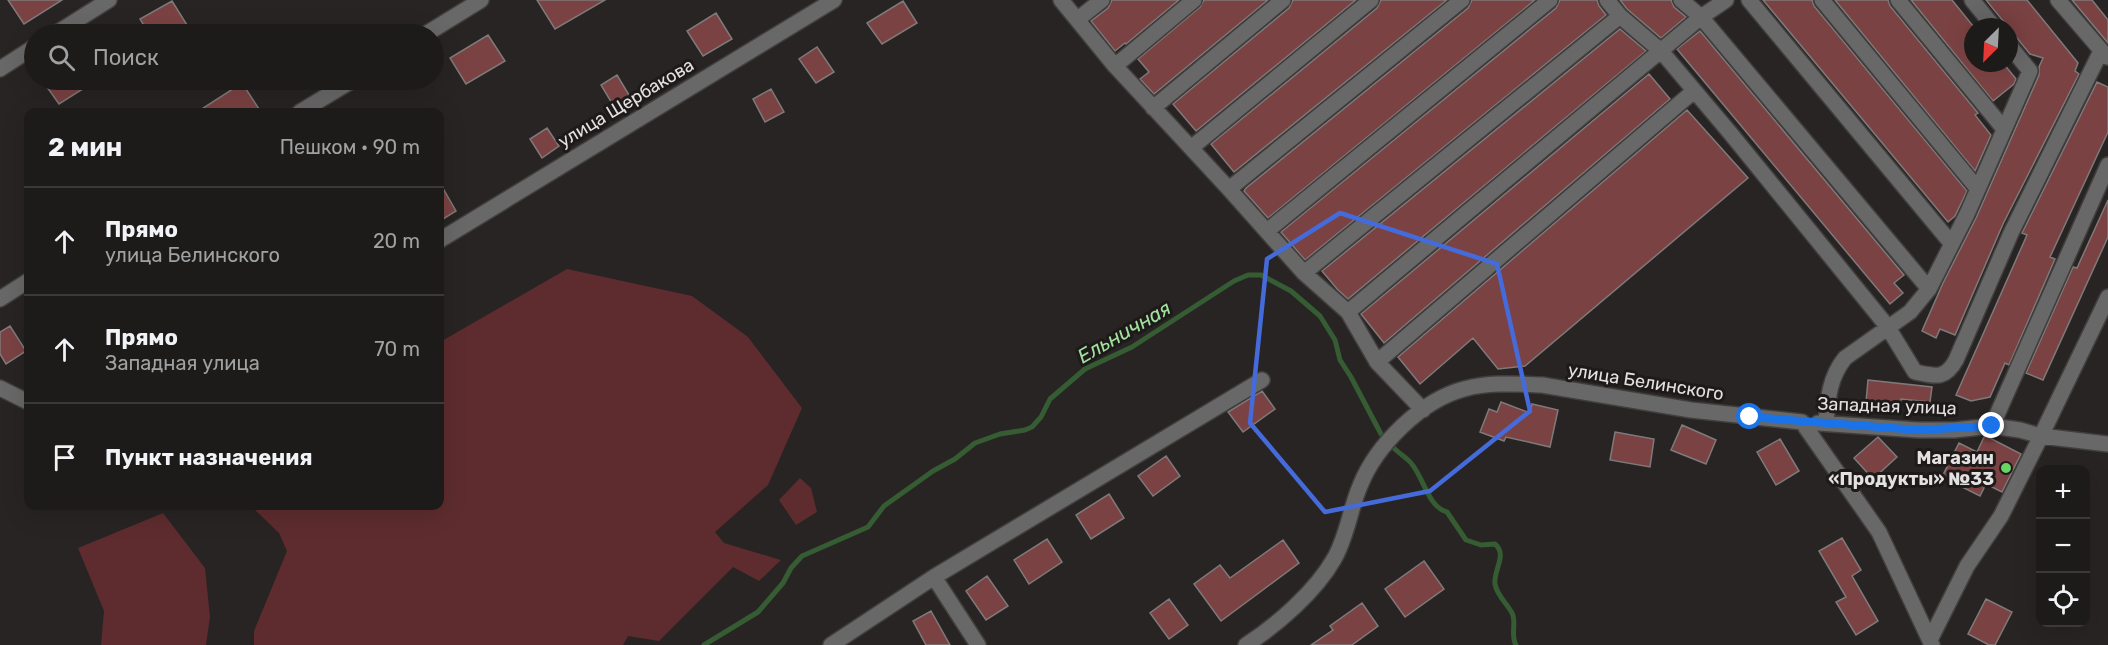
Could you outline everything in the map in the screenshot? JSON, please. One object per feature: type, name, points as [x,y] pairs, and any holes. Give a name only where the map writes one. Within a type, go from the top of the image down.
[{"type":"street","points":[[71,24],[110,0]]},
{"type":"street","points":[[442,24],[482,0]]},
{"type":"street","name":"улица Щербакова","points":[[444,238],[834,0]]},
{"type":"street","points":[[1061,0],[1115,66],[1304,273],[1348,312],[1377,362],[1423,410]]},
{"type":"street","points":[[1078,20],[1102,0]]},
{"type":"street","points":[[1115,66],[1194,0]]},
{"type":"street","points":[[1154,108],[1283,0]]},
{"type":"street","points":[[1191,148],[1371,0]]},
{"type":"street","points":[[1229,189],[1462,0]]},
{"type":"street","points":[[1267,231],[1550,0]]},
{"type":"street","points":[[1607,0],[1620,16],[1661,51],[1731,134],[1887,326],[1915,372],[1935,376],[1943,375],[1952,368],[2012,233],[2104,55],[2058,0]]},
{"type":"street","points":[[1681,0],[1701,17],[1929,289]]},
{"type":"street","points":[[1348,312],[1701,17],[1726,0]]},
{"type":"street","points":[[1749,0],[1951,243]]},
{"type":"street","points":[[1822,0],[1977,188]]},
{"type":"street","points":[[1898,0],[2004,129]]},
{"type":"street","points":[[1972,0],[1987,18]]},
{"type":"street","points":[[1304,273],[1620,16]]},
{"type":"street","points":[[0,69],[24,53]]},
{"type":"street","points":[[1826,423],[1831,382],[1838,366],[1887,326],[1910,312],[1929,289],[1967,214],[2030,71],[2018,56]]},
{"type":"street","points":[[307,108],[336,90]]},
{"type":"street","points":[[1377,362],[1694,91]]},
{"type":"street","points":[[1992,426],[2108,165]]},
{"type":"street","points":[[0,299],[24,284]]},
{"type":"street","points":[[1931,642],[1967,566],[2001,516],[2108,297]]},
{"type":"street","points":[[831,645],[934,577],[1262,380]]},
{"type":"street","name":"улица Белинского","points":[[1246,645],[1285,614],[1326,573],[1342,543],[1366,470],[1386,442],[1406,423],[1447,395],[1464,389],[1517,384],[1542,385],[1691,410],[1802,422]]},
{"type":"street","points":[[0,388],[24,400]]},
{"type":"street","points":[[1802,422],[1879,532],[1931,642]]},
{"type":"street","name":"Западная улица","points":[[1802,422],[1918,430],[1992,426],[2041,436],[2108,444]]},
{"type":"street","points":[[934,577],[978,645]]},
{"type":"highlighted area","points":[[1340,213],[1497,264],[1530,411],[1430,491],[1325,512],[1250,423],[1267,259]]},
{"type":"shaded area","points":[[567,269],[692,296],[748,337],[802,408],[768,485],[715,532],[724,543],[781,560],[759,581],[733,567],[659,641],[628,636],[623,645],[254,645],[254,631],[287,551],[279,533],[255,510],[444,510],[444,340]]},
{"type":"shaded area","points":[[800,478],[811,488],[817,512],[796,525],[779,500]]},
{"type":"shaded area","points":[[163,513],[205,568],[210,617],[206,645],[101,645],[104,611],[78,548]]},
{"type":"building","points":[[8,0],[62,0],[24,24]]},
{"type":"building","points":[[537,0],[605,0],[555,29]]},
{"type":"building","points":[[1112,0],[1179,0],[1115,51],[1091,21],[1108,8]]},
{"type":"building","points":[[1204,0],[1268,0],[1154,94],[1140,79],[1149,72],[1138,59],[1200,7]]},
{"type":"building","points":[[1293,0],[1356,0],[1196,131],[1173,104],[1289,8]]},
{"type":"building","points":[[1381,0],[1447,0],[1234,172],[1211,144],[1377,8]]},
{"type":"building","points":[[1472,0],[1535,0],[1268,218],[1244,191],[1246,188],[1468,8]]},
{"type":"building","points":[[1560,0],[1597,0],[1606,15],[1305,260],[1281,232],[1556,8]]},
{"type":"building","points":[[1620,0],[1671,0],[1674,7],[1686,17],[1661,38],[1627,9]]},
{"type":"building","points":[[1763,0],[1812,0],[1814,6],[1967,191],[1955,216],[1948,222]]},
{"type":"building","points":[[1835,0],[1888,0],[1890,6],[1978,113],[1975,115],[1991,135],[1975,171]]},
{"type":"building","points":[[1911,0],[1952,0],[1967,18],[1964,18],[1964,65]]},
{"type":"building","points":[[1986,0],[2027,0],[2078,63],[2075,71],[2079,74],[2003,224],[1955,335],[1940,329],[1936,338],[1922,331],[1976,218],[2039,75],[2039,67],[2043,58],[2030,54],[2018,39],[2018,18],[2001,18]]},
{"type":"building","points":[[2072,0],[2092,0],[2108,20],[2108,43]]},
{"type":"building","points":[[172,1],[186,24],[143,24],[140,19]]},
{"type":"building","points":[[903,1],[917,23],[882,44],[867,23]]},
{"type":"building","points":[[716,13],[732,39],[703,56],[687,31]]},
{"type":"building","points":[[1620,29],[1646,51],[1348,299],[1338,290],[1322,271]]},
{"type":"building","points":[[1700,31],[1904,275],[1894,283],[1903,293],[1890,304],[1677,49]]},
{"type":"building","points":[[488,35],[505,61],[466,84],[450,58]]},
{"type":"building","points":[[817,47],[834,72],[816,83],[799,59]]},
{"type":"building","points":[[1969,72],[2010,72],[2016,79],[2014,84],[1993,101]]},
{"type":"building","points":[[1649,74],[1670,99],[1384,343],[1361,314]]},
{"type":"building","points":[[617,75],[632,100],[616,110],[601,85]]},
{"type":"building","points":[[2097,82],[2108,87],[2108,132],[2050,257],[2055,259],[2009,365],[2005,363],[1990,397],[1971,401],[1956,395],[2027,235],[2022,233]]},
{"type":"building","points":[[771,89],[784,112],[765,122],[753,99]]},
{"type":"building","points":[[49,90],[81,90],[59,104]]},
{"type":"building","points":[[231,90],[247,90],[258,108],[203,108]]},
{"type":"building","points":[[1687,110],[1748,178],[1525,366],[1498,369],[1473,338],[1420,384],[1398,357]]},
{"type":"building","points":[[547,128],[559,146],[542,158],[530,139]]},
{"type":"building","points":[[444,190],[456,211],[444,218]]},
{"type":"building","points":[[2108,200],[2108,237],[2043,380],[2026,373],[2073,267],[2077,268]]},
{"type":"building","points":[[10,326],[24,348],[24,352],[6,364],[0,354],[0,332]]},
{"type":"building","points":[[1868,380],[1932,387],[1930,402],[1901,399],[1900,406],[1866,402]]},
{"type":"building","points":[[1262,391],[1275,409],[1243,432],[1228,412]]},
{"type":"building","points":[[1501,402],[1530,413],[1532,404],[1558,410],[1550,447],[1506,437],[1504,441],[1480,432],[1489,409],[1497,412]]},
{"type":"building","points":[[1682,425],[1716,440],[1706,464],[1671,450]]},
{"type":"building","points":[[1615,432],[1654,439],[1650,467],[1610,460]]},
{"type":"building","points":[[1986,436],[2021,454],[2002,492],[1986,484],[1980,496],[1942,477],[1959,443],[1977,452]]},
{"type":"building","points":[[1878,437],[1897,457],[1873,479],[1854,458]]},
{"type":"building","points":[[1780,439],[1799,471],[1776,485],[1757,452]]},
{"type":"building","points":[[1166,456],[1180,476],[1153,496],[1138,476]]},
{"type":"building","points":[[1109,494],[1124,518],[1091,539],[1076,515]]},
{"type":"building","points":[[1842,538],[1861,570],[1852,576],[1878,621],[1856,635],[1836,602],[1846,597],[1819,551]]},
{"type":"building","points":[[1047,539],[1062,562],[1029,584],[1014,560]]},
{"type":"building","points":[[1283,540],[1299,563],[1221,621],[1194,584],[1220,565],[1230,578]]},
{"type":"building","points":[[1424,561],[1444,589],[1405,617],[1385,589]]},
{"type":"building","points":[[987,576],[1008,606],[986,620],[966,591]]},
{"type":"building","points":[[1169,599],[1188,625],[1169,639],[1150,613]]},
{"type":"building","points":[[1986,599],[2012,612],[1995,645],[1989,645],[1968,634]]},
{"type":"building","points":[[1362,603],[1378,626],[1352,645],[1311,645],[1333,630],[1330,626]]},
{"type":"building","points":[[931,611],[950,645],[926,645],[913,621]]},
{"type":"waterway","name":"Ельничная","points":[[704,645],[758,612],[802,556],[868,527],[884,506],[975,443],[1000,434],[1032,427],[1041,417],[1050,399],[1085,369],[1132,347],[1234,281],[1248,275],[1261,275],[1291,291],[1320,316],[1335,340],[1340,360],[1381,434]]},
{"type":"waterway","name":"Ельничная","points":[[1393,447],[1416,469],[1435,504],[1447,512],[1466,540],[1481,545],[1495,544],[1499,548],[1500,558],[1495,584],[1513,617],[1516,645]]},
{"type":"place","name":"Магазин «Продукты» №33","points":[[2006,468]]},
{"type":"route","points":[[1750,417],[1918,430],[1954,430],[1992,426]]}]
